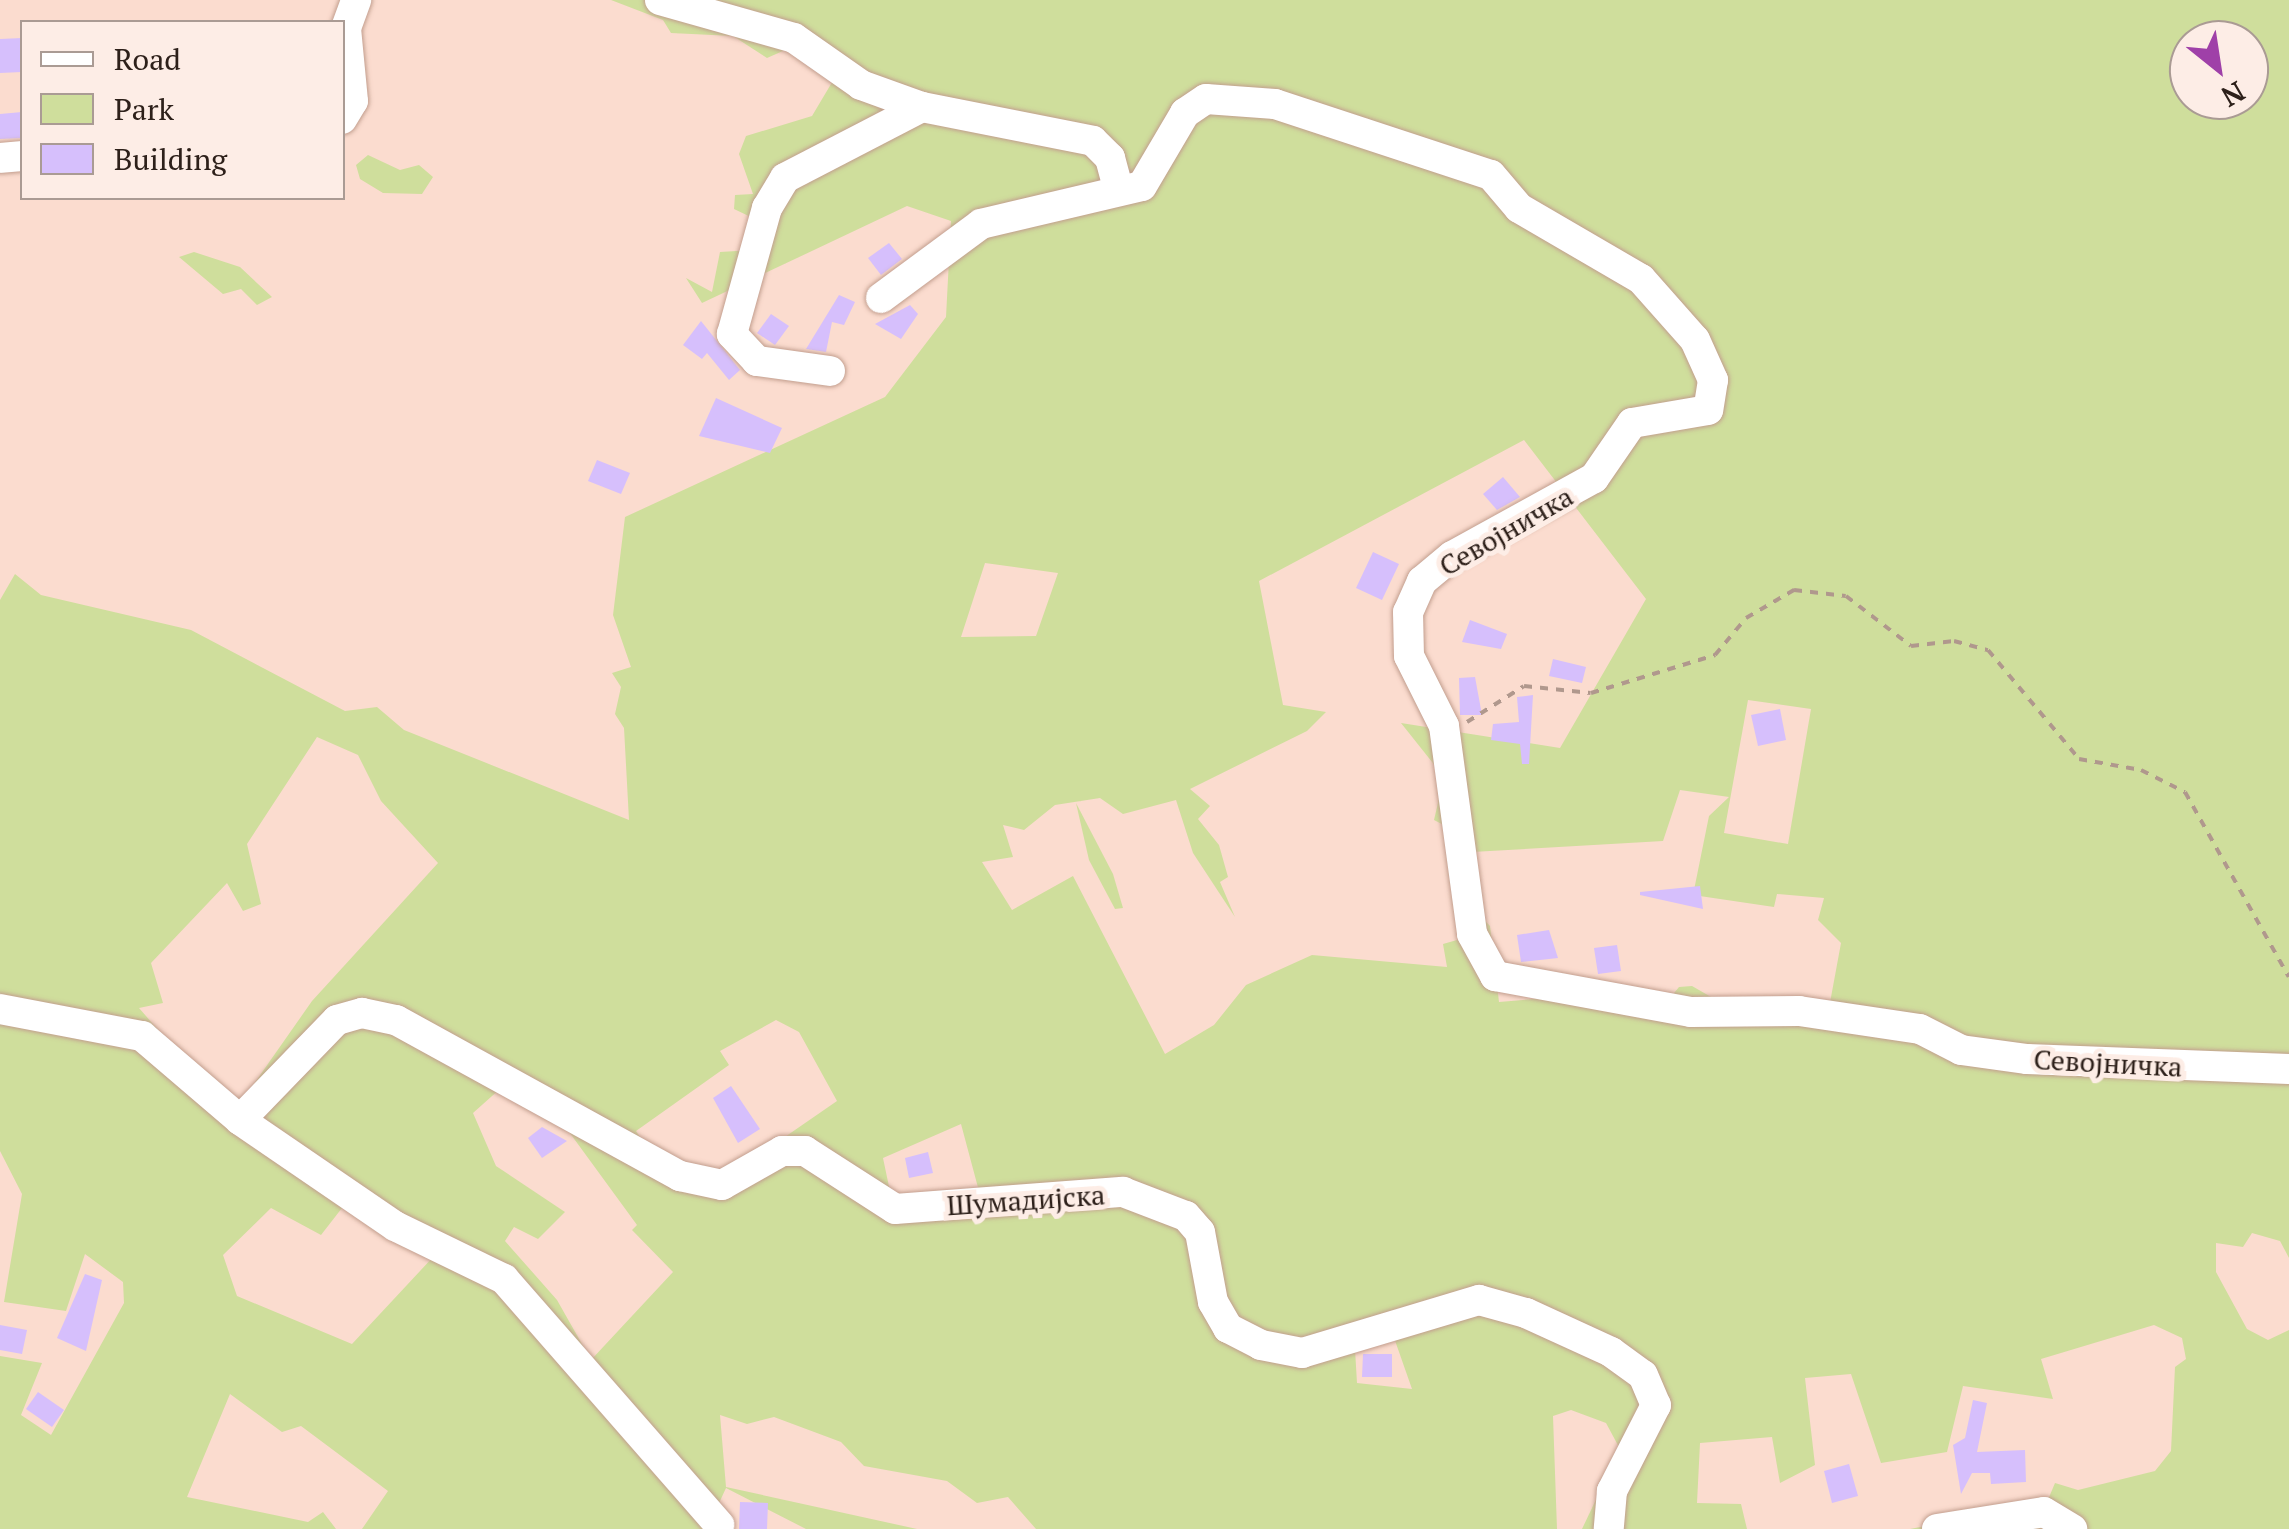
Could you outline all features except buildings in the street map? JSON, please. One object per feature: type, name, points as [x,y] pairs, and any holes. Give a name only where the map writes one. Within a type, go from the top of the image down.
[{"type":"street","points":[[660,0],[794,38],[861,85],[922,108],[1093,141],[1110,158],[1118,188],[981,224],[881,298]]},
{"type":"street","points":[[345,108],[356,66],[351,14]]},
{"type":"street","name":"Севојничка","points":[[1118,188],[1142,186],[1185,112],[1206,98],[1275,104],[1491,175],[1518,208],[1641,279],[1695,340],[1713,380],[1708,410],[1632,423],[1594,478],[1422,581],[1404,635],[1438,707],[1472,934],[1502,982],[1691,1012],[1816,1014],[2028,1059],[2289,1069]]},
{"type":"street","points":[[830,372],[757,362],[732,334],[768,208],[785,178],[922,108]]},
{"type":"street","points":[[0,1009],[142,1036],[240,1120],[396,1226],[504,1279],[719,1525]]},
{"type":"street","name":"Шумадијска","points":[[240,1120],[337,1020],[362,1014],[396,1020],[680,1176],[722,1185],[782,1151],[805,1151],[895,1209],[1123,1192],[1156,1202],[1200,1232],[1213,1302],[1228,1328],[1261,1346],[1302,1353],[1479,1300],[1573,1332],[1644,1375],[1656,1405],[1612,1491],[1609,1529]]},
{"type":"street","points":[[1938,1529],[2044,1512],[2072,1529]]},
{"type":"path","points":[[1438,707],[1472,723],[1524,686],[1591,693],[1715,656],[1746,618],[1794,590],[1846,596],[1911,646],[1954,641],[1988,650],[2079,759],[2140,770],[2185,792],[2289,976]]},
{"type":"green space","points":[[611,0],[2289,0],[2289,1061],[2036,1050],[1964,1042],[1926,1021],[1829,1009],[1826,1021],[1915,1037],[1992,1067],[2289,1081],[2289,1258],[2280,1241],[2252,1233],[2243,1247],[2216,1243],[2216,1272],[2247,1329],[2268,1340],[2289,1330],[2289,1529],[1910,1529],[2047,1502],[2055,1483],[2078,1490],[2155,1471],[2171,1451],[2175,1367],[2186,1359],[2182,1338],[2154,1325],[2041,1359],[2053,1399],[1963,1386],[1947,1452],[1881,1463],[1851,1374],[1805,1378],[1815,1465],[1780,1483],[1772,1437],[1700,1443],[1697,1503],[1741,1504],[1747,1529],[1582,1529],[1620,1449],[1606,1423],[1571,1410],[1553,1416],[1557,1529],[1036,1529],[1008,1497],[977,1503],[947,1481],[864,1466],[841,1442],[774,1417],[747,1424],[720,1415],[726,1487],[917,1529],[806,1529],[726,1488],[707,1529],[362,1529],[388,1491],[301,1426],[282,1432],[230,1394],[187,1497],[308,1522],[323,1512],[336,1529],[0,1529],[0,1356],[42,1363],[21,1415],[51,1435],[124,1303],[123,1282],[85,1254],[66,1311],[4,1302],[22,1194],[0,1151],[0,600],[15,574],[41,595],[191,630],[345,711],[377,707],[404,730],[629,820],[624,728],[615,714],[621,687],[612,673],[631,667],[613,615],[625,517],[885,397],[946,317],[951,221],[907,206],[702,303],[686,278],[712,292],[720,252],[753,250],[755,219],[734,209],[735,195],[753,194],[739,154],[746,136],[812,116],[834,79],[792,47],[767,58],[733,36],[671,33],[663,20]],"holes":[[[1524,440],[1646,599],[1560,748],[1401,723],[1444,777],[1434,820],[1465,836],[1472,852],[1663,841],[1680,790],[1729,797],[1709,816],[1693,895],[1774,907],[1777,894],[1824,898],[1818,920],[1841,943],[1829,1008],[1725,1005],[1692,986],[1679,987],[1656,1015],[1638,990],[1499,1002],[1490,926],[1474,909],[1458,910],[1464,938],[1443,944],[1447,967],[1312,955],[1246,985],[1214,1025],[1165,1054],[1073,876],[1012,910],[982,862],[1013,857],[1003,825],[1024,830],[1055,805],[1100,798],[1123,814],[1176,800],[1193,853],[1235,917],[1220,882],[1228,877],[1219,845],[1198,819],[1210,806],[1190,789],[1307,731],[1326,712],[1283,705],[1259,581]],[[985,563],[1058,573],[1036,636],[961,637]],[[1748,700],[1811,709],[1788,844],[1724,833]],[[317,737],[358,755],[381,801],[438,863],[312,1001],[242,1101],[214,1094],[139,1008],[163,1003],[151,963],[227,883],[243,911],[261,904],[247,844]],[[776,1020],[799,1032],[837,1101],[730,1175],[653,1157],[636,1131],[729,1065],[720,1051]],[[501,1088],[564,1125],[637,1225],[632,1230],[673,1272],[591,1360],[557,1300],[505,1241],[514,1227],[538,1239],[565,1212],[496,1166],[473,1113]],[[961,1124],[980,1195],[892,1201],[883,1158]],[[349,1199],[417,1226],[434,1256],[352,1344],[237,1296],[223,1255],[271,1208],[321,1235]],[[1392,1332],[1412,1389],[1357,1383],[1355,1349]]]},
{"type":"green space","points":[[368,155],[400,170],[419,165],[433,177],[422,194],[383,193],[360,179],[356,165]]},
{"type":"green space","points":[[194,252],[240,267],[272,297],[257,305],[241,289],[223,294],[179,257]]},
{"type":"green space","points":[[1076,803],[1113,874],[1123,908],[1115,909],[1089,860]]}]
